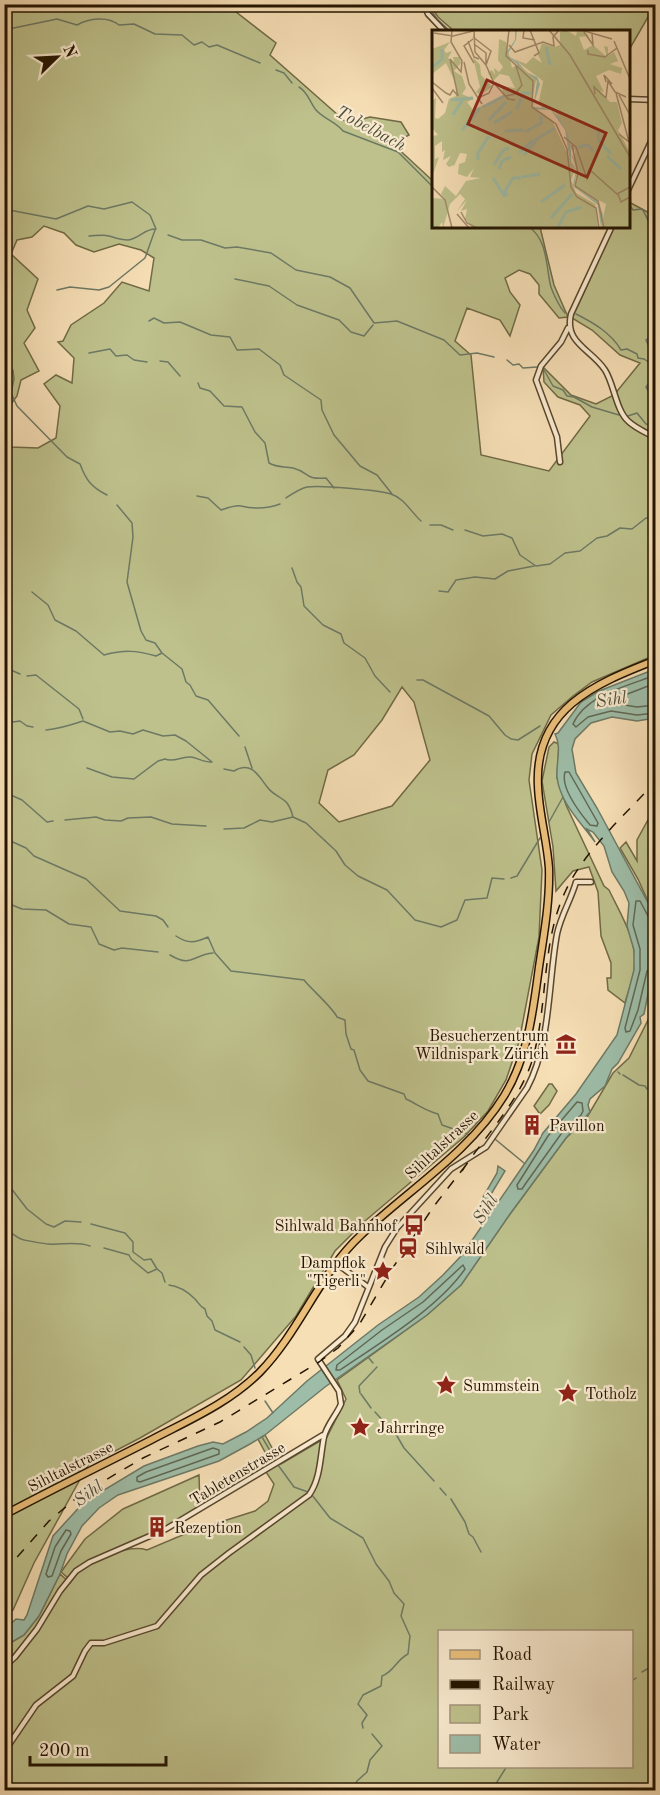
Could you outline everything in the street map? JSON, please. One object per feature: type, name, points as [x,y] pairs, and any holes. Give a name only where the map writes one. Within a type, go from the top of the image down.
[{"type":"main road","name":"Sihltalstrasse","points":[[4,1515],[207,1411],[241,1389],[277,1352],[336,1262],[360,1235],[476,1133],[491,1115],[508,1089],[521,1060],[529,1032],[548,904],[548,862],[537,783],[538,764],[543,746],[556,719],[578,697],[606,681],[656,660]]},
{"type":"street","points":[[424,4],[428,14],[444,30]]},
{"type":"street","points":[[630,99],[656,100]]},
{"type":"street","points":[[630,186],[656,131]]},
{"type":"street","points":[[560,462],[557,437],[536,380],[541,366],[561,342],[569,327],[571,314],[611,228]]},
{"type":"street","points":[[569,327],[577,342],[602,367],[610,379],[626,420],[656,438]]},
{"type":"street","points":[[561,342],[571,340],[577,342]]},
{"type":"street","points":[[4,1752],[36,1705],[72,1676],[85,1651],[92,1643],[104,1642],[157,1626],[201,1575],[309,1495],[316,1482],[324,1435],[341,1404],[336,1386],[318,1359],[345,1336],[356,1322],[385,1247],[397,1228],[451,1169],[484,1150],[527,1088],[540,1052],[560,923],[576,882],[591,882]]},
{"type":"street","points":[[336,1262],[369,1288]]},
{"type":"street","name":"Tabletenstrasse","points":[[4,1667],[37,1629],[60,1591],[76,1571],[98,1558],[166,1529],[324,1435]]},
{"type":"green space","points":[[5,5],[227,5],[276,43],[270,55],[347,123],[370,117],[401,122],[409,135],[393,144],[432,180],[432,228],[540,228],[554,285],[568,317],[559,318],[539,294],[539,285],[530,274],[519,270],[505,278],[510,292],[520,305],[510,336],[500,320],[467,308],[455,341],[471,355],[481,455],[549,471],[590,416],[580,405],[558,397],[544,382],[543,367],[571,395],[596,404],[614,395],[640,363],[620,355],[592,330],[572,318],[614,228],[630,228],[630,203],[655,216],[655,655],[592,682],[573,696],[551,715],[532,754],[529,780],[542,870],[539,937],[519,1042],[506,1080],[488,1111],[464,1137],[365,1221],[335,1251],[296,1316],[241,1380],[88,1465],[34,1563],[13,1610],[5,1616],[4,435],[10,447],[38,448],[56,438],[60,406],[44,384],[56,375],[72,383],[74,358],[58,342],[63,341],[71,325],[104,303],[122,282],[149,291],[154,258],[141,250],[119,244],[94,252],[76,245],[64,233],[44,226],[32,237],[17,240],[11,254],[38,279],[27,310],[35,328],[24,343],[39,371],[21,380],[17,396],[5,412]],"holes":[[[402,687],[414,702],[430,760],[392,806],[339,822],[319,803],[328,770],[354,755],[382,720]]]},
{"type":"green space","points":[[430,5],[655,5],[630,48],[630,30],[453,30],[438,17]]},
{"type":"green space","points":[[554,742],[559,744],[557,778],[566,805],[604,886],[609,890],[624,919],[634,950],[634,971],[625,1003],[608,990],[607,978],[611,978],[611,963],[601,936],[598,892],[589,867],[573,871],[556,891],[553,847],[542,781],[549,747]]},
{"type":"green space","points":[[655,807],[655,917],[638,879],[620,848],[626,842],[637,861],[637,840]]},
{"type":"green space","points":[[650,1016],[655,1019],[655,1790],[5,1790],[5,1646],[24,1635],[39,1616],[60,1574],[70,1583],[85,1566],[102,1558],[131,1549],[147,1550],[192,1531],[255,1511],[268,1501],[274,1484],[266,1472],[273,1467],[258,1439],[265,1435],[281,1464],[327,1437],[346,1399],[337,1380],[427,1315],[461,1285],[566,1138],[586,1119],[613,1073],[629,1058]]},
{"type":"green space","points":[[549,1084],[552,1084],[557,1091],[549,1105],[540,1114],[534,1106]]},
{"type":"green space","points":[[199,1475],[200,1508],[165,1529],[87,1562],[68,1578],[61,1572],[85,1539],[123,1509]]},
{"type":"water","name":"Sihl","points":[[655,669],[655,718],[637,721],[612,717],[591,723],[575,739],[572,749],[576,773],[653,912],[655,960],[644,1014],[640,1017],[641,1023],[618,1063],[612,1069],[605,1086],[590,1099],[588,1105],[590,1112],[566,1138],[461,1285],[427,1315],[325,1387],[265,1435],[219,1461],[118,1495],[99,1508],[82,1526],[39,1616],[24,1635],[5,1646],[5,1629],[16,1619],[24,1620],[27,1615],[53,1536],[84,1502],[144,1466],[198,1446],[213,1442],[223,1444],[246,1432],[267,1418],[307,1381],[378,1325],[419,1297],[443,1275],[462,1255],[534,1150],[543,1133],[576,1094],[617,1035],[634,970],[634,950],[627,926],[629,903],[612,872],[604,846],[593,832],[587,829],[595,842],[562,795],[557,777],[558,749],[555,734],[581,702],[599,691]]},
{"type":"water","points":[[498,1166],[505,1171],[487,1201],[484,1201],[483,1197],[497,1173]]},
{"type":"waterway","points":[[429,7],[449,30]]},
{"type":"waterway","name":"Tobelbach","points":[[4,30],[57,19],[77,25],[104,19],[119,25],[134,24],[155,34],[182,35],[194,45],[202,42],[209,47],[217,45],[260,63]]},
{"type":"waterway","name":"Tobelbach","points":[[276,70],[284,73],[292,83]]},
{"type":"waterway","name":"Tobelbach","points":[[299,87],[305,92],[316,110],[343,131],[398,152],[432,186]]},
{"type":"waterway","points":[[4,209],[56,219],[88,206],[104,209],[132,202],[150,215],[156,229]]},
{"type":"waterway","points":[[630,206],[633,210],[642,209],[656,234]]},
{"type":"waterway","name":"Tobelbach","points":[[530,228],[542,244],[551,286],[565,313]]},
{"type":"waterway","points":[[89,236],[104,235],[128,240],[155,229]]},
{"type":"waterway","points":[[57,290],[70,287],[99,290],[109,287],[145,258],[155,230]]},
{"type":"waterway","points":[[168,235],[182,240],[201,240],[225,248],[237,247],[271,253],[296,270],[330,277],[350,288],[374,323],[397,321],[444,340],[460,355],[477,353],[494,357]]},
{"type":"waterway","points":[[235,279],[269,286],[297,305],[339,320],[351,332],[364,336],[373,325]]},
{"type":"waterway","name":"Tobelbach","points":[[576,314],[602,329],[621,350],[627,349],[637,354],[638,358],[650,363]]},
{"type":"waterway","name":"Tobelbach","points":[[656,317],[651,336],[646,340],[651,353],[653,378],[646,387],[653,404],[656,405]]},
{"type":"waterway","points":[[149,321],[154,318],[164,323],[180,322],[211,335],[230,337],[237,350],[259,349],[280,365],[284,375],[321,400],[322,410],[334,435],[360,466],[377,475],[392,494]]},
{"type":"waterway","points":[[89,353],[110,349],[116,356],[127,355],[134,360],[147,362]]},
{"type":"waterway","points":[[507,360],[523,368],[537,367]]},
{"type":"waterway","points":[[160,361],[168,362],[180,376]]},
{"type":"waterway","points":[[13,370],[11,393],[17,406],[67,457],[80,464],[93,486],[107,495]]},
{"type":"waterway","points":[[544,370],[553,386],[563,390],[567,396],[619,415]]},
{"type":"waterway","points":[[198,383],[200,388],[210,391],[224,406],[242,407],[255,432],[265,443],[269,463],[275,466],[290,467],[310,477],[326,478],[334,488]]},
{"type":"waterway","points":[[628,416],[637,413],[646,424],[656,426]]},
{"type":"waterway","points":[[286,498],[307,487],[384,492],[400,499],[421,521]]},
{"type":"waterway","points":[[197,496],[208,498],[221,510],[236,506],[260,508],[280,504]]},
{"type":"waterway","points":[[117,505],[132,523],[133,537],[127,582],[141,631],[146,640],[155,643],[162,653],[182,669],[186,682],[196,696],[208,700],[239,736]]},
{"type":"waterway","points":[[465,530],[483,536],[502,534],[512,538],[520,555],[536,566],[550,564],[565,553],[580,551],[597,538],[607,536],[620,528],[632,529],[646,518],[656,518]]},
{"type":"waterway","points":[[430,525],[441,525],[453,530]]},
{"type":"waterway","points":[[439,591],[448,592],[456,580],[475,577],[495,579],[508,571],[534,566]]},
{"type":"waterway","points":[[292,568],[301,587],[304,606],[323,625],[341,634],[344,643],[365,658],[375,676],[390,692]]},
{"type":"waterway","points":[[32,592],[48,605],[55,620],[76,631],[104,655],[130,651],[156,656],[162,653]]},
{"type":"waterway","points":[[4,667],[20,674]]},
{"type":"waterway","points":[[27,676],[36,675],[79,709],[83,719]]},
{"type":"waterway","points":[[417,680],[423,680],[489,716],[511,739],[518,740],[540,726]]},
{"type":"waterway","points":[[4,715],[13,722],[20,721],[33,727]]},
{"type":"waterway","points":[[46,730],[83,721],[110,732],[120,731],[133,734],[143,730],[163,736],[175,735],[212,762]]},
{"type":"waterway","points":[[245,747],[252,768]]},
{"type":"waterway","points":[[87,768],[112,777],[134,779],[158,761],[165,759],[191,757],[211,762]]},
{"type":"waterway","points":[[224,769],[234,771],[246,767],[254,771],[270,790],[287,803],[293,817],[306,823],[336,851],[345,865],[358,876],[387,890],[415,920],[441,927],[457,920],[465,900],[487,898],[492,878],[504,879]]},
{"type":"waterway","points":[[4,792],[22,800],[47,822],[53,821]]},
{"type":"waterway","points":[[549,822],[563,797]]},
{"type":"waterway","points":[[65,820],[96,817],[121,821],[128,818],[151,817],[172,824],[206,826]]},
{"type":"waterway","points":[[224,829],[244,828],[260,820],[272,822],[293,817]]},
{"type":"waterway","points":[[4,838],[26,848],[34,856],[86,879],[120,911],[156,916],[168,927]]},
{"type":"waterway","points":[[511,878],[517,876],[540,838]]},
{"type":"waterway","points":[[4,905],[22,909],[46,910],[69,924],[91,927],[99,944],[114,950],[122,948],[158,952]]},
{"type":"waterway","points":[[176,936],[192,942],[208,937],[215,953],[231,971],[304,980],[337,1017],[345,1020],[346,1034],[351,1049],[354,1050],[360,1070],[368,1081],[404,1094],[406,1099],[438,1114],[442,1125],[468,1134]]},
{"type":"waterway","points":[[170,955],[188,961],[213,953]]},
{"type":"waterway","points":[[623,1075],[656,1092]]},
{"type":"waterway","points":[[495,1139],[524,1163]]},
{"type":"waterway","points":[[4,1179],[27,1209],[46,1224],[54,1227],[65,1221],[81,1222]]},
{"type":"waterway","points":[[91,1224],[125,1233],[133,1242],[133,1252],[144,1260],[151,1259],[157,1269]]},
{"type":"waterway","points":[[4,1230],[29,1241],[90,1246]]},
{"type":"waterway","points":[[104,1248],[129,1255],[148,1273],[157,1269],[162,1273],[165,1282]]},
{"type":"waterway","points":[[169,1285],[183,1290],[195,1299],[205,1309],[215,1330],[240,1342]]},
{"type":"waterway","points":[[244,1347],[251,1355],[255,1368]]},
{"type":"waterway","points":[[368,1357],[373,1363]]},
{"type":"waterway","points":[[360,1393],[359,1386],[377,1367]]},
{"type":"waterway","points":[[361,1394],[371,1408]]},
{"type":"waterway","points":[[265,1401],[273,1413]]},
{"type":"waterway","points":[[375,1412],[386,1424],[384,1421]]},
{"type":"waterway","points":[[389,1426],[404,1448],[434,1481]]},
{"type":"waterway","points":[[262,1437],[276,1461]]},
{"type":"waterway","points":[[278,1465],[294,1487],[308,1492]]},
{"type":"waterway","points":[[440,1488],[446,1495]]},
{"type":"waterway","points":[[312,1495],[330,1518],[363,1538],[394,1593],[404,1604],[401,1616],[410,1636],[408,1654],[382,1676],[381,1686],[363,1695],[358,1704],[367,1715],[362,1723],[363,1728]]},
{"type":"waterway","points":[[451,1499],[481,1552]]},
{"type":"waterway","points":[[642,1672],[656,1664]]},
{"type":"waterway","points":[[353,1790],[357,1781],[367,1772],[370,1760],[382,1746],[372,1734]]},
{"type":"waterway","points":[[492,1790],[506,1768]]},
{"type":"railway","points":[[462,1171],[518,1093],[531,1064],[537,1043],[552,932],[566,890],[595,847],[656,781]]},
{"type":"railway","points":[[4,1572],[49,1521],[80,1495],[143,1458],[220,1422],[338,1348],[359,1325],[392,1269],[434,1206],[466,1165]]},
{"type":"place","name":"Besucherzentrum Wildnispark Zürich","points":[[566,1044]]},
{"type":"place","name":"Pavillon","points":[[532,1125]]},
{"type":"place","name":"Sihlwald Bahnhof","points":[[414,1225]]},
{"type":"place","name":"Sihlwald","points":[[408,1248]]},
{"type":"place","name":"Dampflok \"Tigerli\"","points":[[383,1271]]},
{"type":"place","name":"Summstein","points":[[446,1385]]},
{"type":"place","name":"Totholz","points":[[568,1393]]},
{"type":"place","name":"Jahrringe","points":[[360,1427]]},
{"type":"place","name":"Rezeption","points":[[157,1527]]}]
